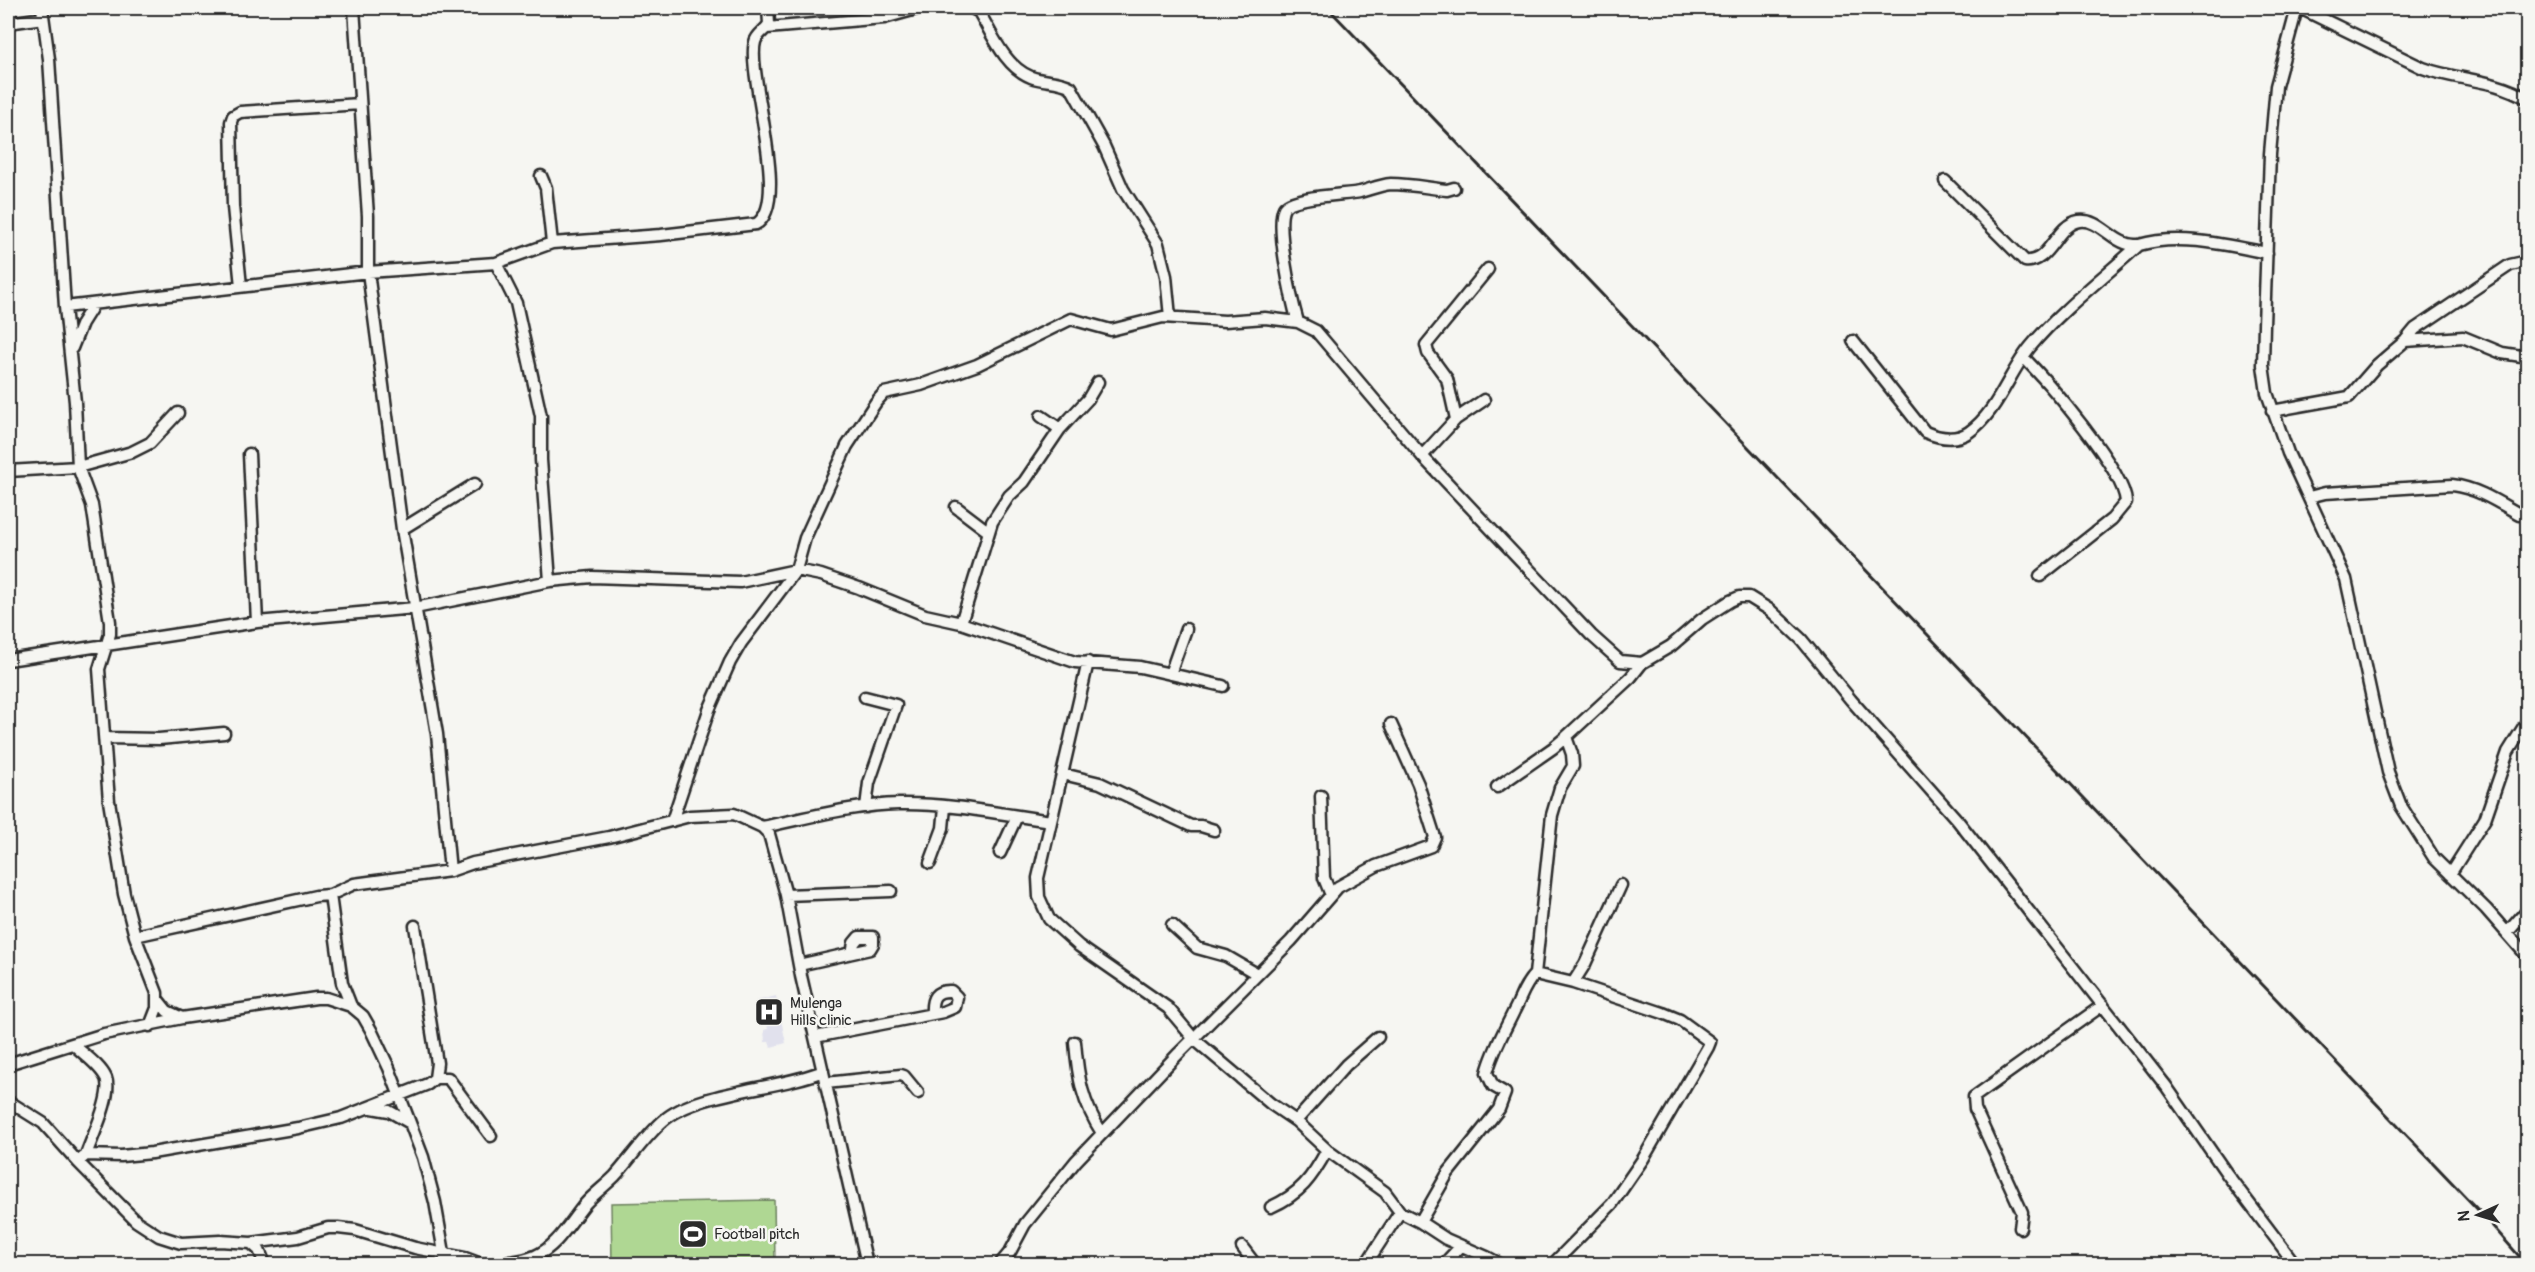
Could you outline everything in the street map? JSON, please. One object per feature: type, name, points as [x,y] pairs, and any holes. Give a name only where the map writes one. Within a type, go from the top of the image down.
[{"type":"street","points":[[354,8],[368,216],[368,272],[402,529],[436,734],[450,871]]},
{"type":"street","points":[[65,307],[368,272],[496,263],[552,243],[728,228],[760,221],[767,208],[768,174],[766,135],[754,49],[755,42],[769,24],[768,8]]},
{"type":"street","points":[[767,28],[884,18],[920,8]]},
{"type":"street","points":[[972,8],[979,12],[1011,64],[1020,72],[1032,78],[1071,87],[1104,146],[1123,189],[1158,244],[1166,276],[1170,317]]},
{"type":"street","points":[[2528,99],[2477,79],[2438,74],[2423,69],[2298,8],[2276,86],[2270,154],[2263,365],[2272,411],[2288,453],[2346,579],[2388,772],[2401,806],[2424,845],[2508,932],[2528,957]]},
{"type":"street","points":[[8,23],[43,13],[49,59],[78,467],[92,505],[110,621],[108,645],[99,669],[109,801],[122,886],[135,936],[156,985],[159,1001],[167,1011],[182,1018]]},
{"type":"street","points":[[241,286],[233,207],[231,122],[233,116],[240,112],[360,104]]},
{"type":"street","points":[[541,176],[546,188],[552,243]]},
{"type":"street","points":[[1945,181],[2025,261],[2031,262],[2041,256],[2067,225],[2077,221],[2089,222],[2126,244],[2196,242],[2228,245],[2267,253]]},
{"type":"street","points":[[1298,322],[1291,300],[1283,238],[1283,210],[1287,204],[1298,200],[1360,192],[1380,185],[1394,184],[1447,190],[1454,188]]},
{"type":"street","points":[[1853,341],[1925,432],[1938,438],[1967,433],[1982,421],[2035,341],[2139,245]]},
{"type":"street","points":[[2272,411],[2349,397],[2390,352],[2405,341],[2415,329],[2510,265],[2528,261]]},
{"type":"street","points":[[496,263],[516,303],[541,416],[541,460],[550,581]]},
{"type":"street","points":[[1456,418],[1447,379],[1428,353],[1426,345],[1488,269]]},
{"type":"street","points":[[70,354],[82,323],[94,304]]},
{"type":"street","points":[[672,820],[686,772],[698,747],[709,710],[730,662],[741,643],[796,570],[805,538],[847,446],[876,402],[884,393],[921,385],[977,365],[1071,319],[1111,330],[1170,317],[1225,321],[1264,318],[1298,322],[1316,331],[1422,456],[1551,594],[1612,655],[1629,663],[1642,663]]},
{"type":"street","points":[[2405,341],[2463,337],[2502,353],[2528,357]]},
{"type":"street","points":[[2023,357],[2038,371],[2079,422],[2121,481],[2126,495],[2126,502],[2112,519],[2040,576]]},
{"type":"street","points":[[961,623],[992,522],[1009,496],[1024,482],[1060,429],[1088,399],[1098,382]]},
{"type":"street","points":[[1422,456],[1456,418],[1484,400]]},
{"type":"street","points":[[8,471],[78,467],[142,448],[150,443],[178,413]]},
{"type":"street","points":[[1041,416],[1060,429]]},
{"type":"street","points":[[249,454],[257,622]]},
{"type":"street","points":[[402,529],[475,484]]},
{"type":"street","points":[[2309,497],[2325,493],[2452,485],[2486,495],[2519,514]]},
{"type":"street","points":[[956,507],[989,532]]},
{"type":"street","points":[[8,660],[257,622],[415,608],[550,581],[592,577],[740,582],[796,570],[850,584],[925,615],[961,623],[1074,662],[1124,664],[1223,686]]},
{"type":"street","points":[[1497,787],[1553,748],[1631,677],[1642,663],[1671,646],[1702,620],[1730,601],[1739,597],[1749,597],[1770,610],[1801,639],[1851,700],[1958,821],[2166,1086],[2227,1174],[2295,1264]]},
{"type":"street","points":[[1170,674],[1186,629]]},
{"type":"street","points":[[1088,662],[1038,878],[1039,897],[1049,919],[1079,946],[1168,1008],[1194,1039],[1271,1104],[1296,1121],[1327,1150],[1385,1192],[1400,1212],[1446,1239],[1500,1264]]},
{"type":"street","points":[[865,697],[896,705],[869,783],[866,807]]},
{"type":"street","points":[[2450,874],[2485,819],[2508,752],[2528,720]]},
{"type":"street","points":[[1000,1264],[1010,1252],[1025,1224],[1102,1133],[1306,925],[1338,887],[1376,866],[1431,846],[1435,837],[1418,784],[1391,724]]},
{"type":"street","points":[[105,738],[159,739],[224,733]]},
{"type":"street","points":[[1420,1222],[1448,1173],[1499,1109],[1505,1093],[1493,1086],[1487,1072],[1494,1049],[1527,982],[1535,974],[1552,815],[1560,788],[1573,766],[1566,736]]},
{"type":"street","points":[[1063,774],[1100,783],[1191,826],[1214,830]]},
{"type":"street","points":[[1321,796],[1324,878],[1331,895]]},
{"type":"street","points":[[762,827],[866,807],[899,804],[945,807],[1051,821]]},
{"type":"street","points":[[930,863],[943,828],[945,807]]},
{"type":"street","points":[[135,936],[330,894],[354,884],[450,871],[473,863],[609,837],[672,820],[707,814],[734,814],[762,827],[769,834],[786,895],[799,965],[867,1264]]},
{"type":"street","points":[[1000,853],[1017,816]]},
{"type":"street","points":[[1573,983],[1585,964],[1621,885]]},
{"type":"street","points":[[786,895],[891,891]]},
{"type":"street","points":[[330,894],[342,982],[351,1006]]},
{"type":"street","points":[[2508,932],[2528,909]]},
{"type":"street","points":[[1172,924],[1197,948],[1226,956],[1257,974]]},
{"type":"street","points":[[416,926],[436,1063],[435,1078]]},
{"type":"street","points":[[799,965],[852,952]]},
{"type":"street","points":[[1535,974],[1573,983],[1680,1020],[1710,1042],[1643,1159],[1612,1203],[1553,1264]]},
{"type":"street","points":[[326,998],[342,982]]},
{"type":"street","points":[[8,1064],[104,1034],[182,1018],[326,998],[351,1006],[363,1016],[371,1030],[410,1124],[430,1183],[446,1259]]},
{"type":"street","points":[[150,1026],[159,1001]]},
{"type":"street","points":[[2020,1228],[2023,1221],[2022,1212],[1975,1109],[1974,1097],[2103,1005]]},
{"type":"street","points":[[815,1037],[932,1013]]},
{"type":"street","points":[[1296,1121],[1346,1065],[1378,1036]]},
{"type":"street","points":[[1075,1042],[1081,1091],[1102,1133]]},
{"type":"street","points":[[73,1044],[98,1067],[106,1077],[108,1085],[106,1099],[82,1159]]},
{"type":"street","points":[[8,1101],[43,1122],[82,1159],[136,1221],[159,1236],[181,1243],[220,1241],[251,1243],[298,1237],[328,1228],[338,1228],[355,1230],[446,1259],[465,1258],[481,1264],[533,1257],[548,1248],[586,1203],[612,1178],[663,1121],[674,1113],[705,1101],[765,1085],[797,1080],[823,1071]]},
{"type":"street","points":[[826,1083],[901,1075],[918,1093]]},
{"type":"street","points":[[82,1159],[205,1144],[220,1139],[298,1128],[341,1118],[370,1108],[428,1084],[435,1078],[448,1078],[491,1136]]},
{"type":"street","points":[[370,1108],[389,1111],[410,1124]]},
{"type":"street","points":[[1271,1207],[1290,1198],[1312,1176],[1327,1150]]},
{"type":"street","points":[[1366,1264],[1400,1212]]},
{"type":"street","points":[[251,1243],[259,1250],[265,1264]]},
{"type":"street","points":[[1444,1264],[1461,1246]]},
{"type":"street","points":[[1242,1247],[1255,1264]]},
{"type":"shaded area","name":"Mulenga Hills clinic","points":[[776,996],[786,1043],[771,1047],[769,1042],[765,1042],[764,1030],[768,1029],[767,1024],[762,1026],[756,1001]]},
{"type":"green space","name":"Football pitch","points":[[774,1200],[775,1264],[612,1264],[611,1203]]},
{"type":"railway","points":[[1328,8],[2482,1214],[2526,1264]]},
{"type":"place","name":"Mulenga Hills clinic","points":[[769,1012]]},
{"type":"place","name":"Football pitch","points":[[693,1234]]}]
